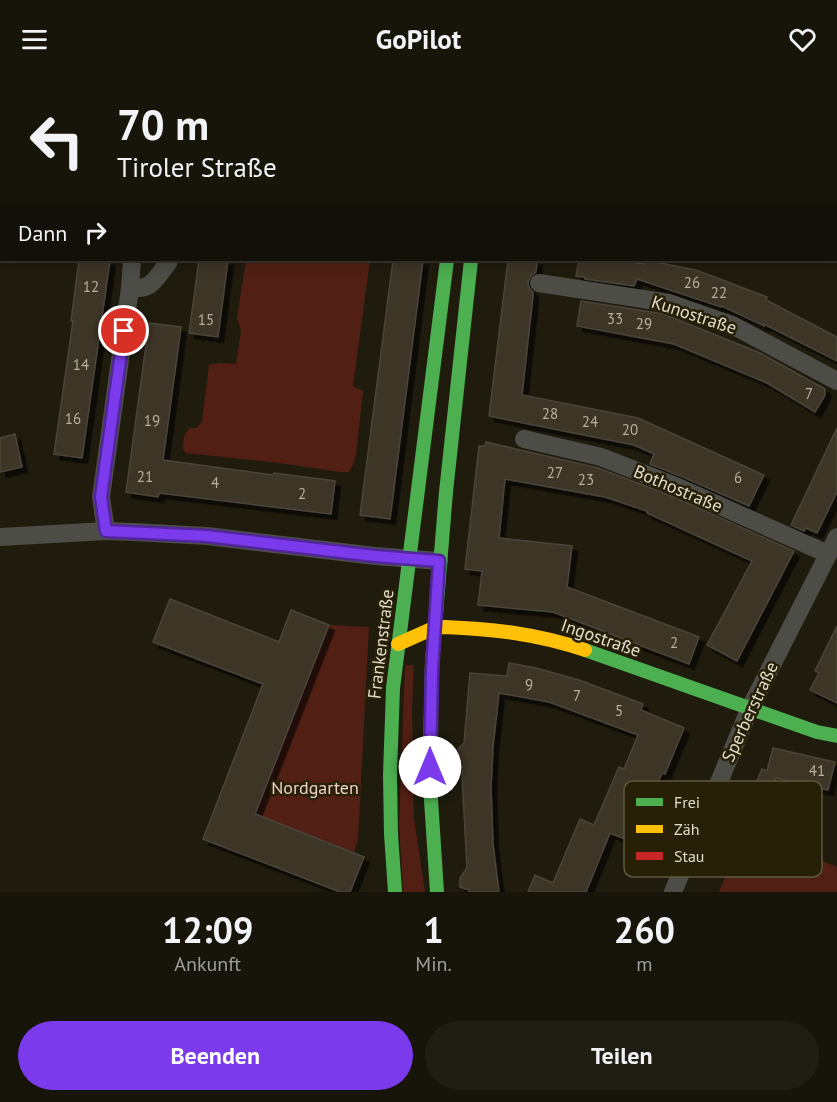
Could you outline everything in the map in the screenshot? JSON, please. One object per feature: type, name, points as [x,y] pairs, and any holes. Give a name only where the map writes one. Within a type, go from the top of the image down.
[{"type":"main road","name":"Frankenstraße","points":[[395,892],[391,825],[392,697],[447,261]]},
{"type":"main road","points":[[437,892],[430,781],[434,628],[471,261]]},
{"type":"main road","points":[[398,644],[434,628]]},
{"type":"main road","name":"Ingostraße","points":[[434,628],[494,630],[565,643],[817,732],[837,736]]},
{"type":"street","points":[[106,531],[101,497],[132,261]]},
{"type":"street","points":[[130,288],[140,289],[149,286],[169,261]]},
{"type":"street","name":"Kunostraße","points":[[539,282],[669,303],[732,325],[837,381]]},
{"type":"street","name":"Bothostraße","points":[[524,439],[612,462],[678,487],[828,554]]},
{"type":"street","points":[[0,537],[106,531],[207,536],[375,556],[439,561]]},
{"type":"street","name":"Sperberstraße","points":[[719,781],[750,708],[837,537]]},
{"type":"street","name":"Sperberstraße","points":[[673,892],[679,877]]},
{"type":"green space","points":[[246,261],[370,261],[353,386],[363,391],[356,455],[349,472],[186,453],[183,450],[184,436],[189,428],[197,428],[202,421],[209,365],[236,364],[241,331],[237,318]]},
{"type":"green space","name":"Nordgarten","points":[[329,625],[369,627],[358,840],[354,852],[255,814]]},
{"type":"green space","points":[[405,665],[414,665],[412,711],[414,819],[425,892],[403,892],[399,824]]},
{"type":"green space","points":[[822,861],[837,867],[837,892],[719,892],[725,877],[822,877]]},
{"type":"building","points":[[79,261],[110,261],[82,458],[54,454],[73,321],[71,321]]},
{"type":"building","points":[[199,261],[228,261],[218,337],[189,333]]},
{"type":"building","points":[[393,261],[423,261],[390,519],[360,515]]},
{"type":"building","points":[[508,261],[537,261],[536,272],[528,282],[533,296],[522,395],[638,418],[764,475],[749,506],[650,464],[654,454],[634,445],[489,416]]},
{"type":"building","points":[[579,261],[628,261],[644,264],[644,261],[649,261],[696,270],[767,297],[766,300],[837,337],[837,361],[764,324],[764,326],[722,306],[637,279],[634,286],[576,276]]},
{"type":"building","points":[[581,301],[664,314],[760,353],[825,389],[825,395],[815,412],[767,383],[674,344],[577,326]]},
{"type":"building","points":[[149,323],[181,327],[163,460],[335,481],[331,514],[159,493],[158,497],[126,492]]},
{"type":"building","points":[[837,428],[837,492],[817,533],[806,528],[804,531],[791,525]]},
{"type":"building","points":[[15,434],[22,467],[0,472],[0,438]]},
{"type":"building","points":[[486,442],[598,468],[674,497],[794,551],[737,661],[707,645],[752,561],[647,513],[647,511],[605,497],[505,479],[499,538],[572,546],[567,587],[699,637],[689,664],[553,612],[478,605],[482,571],[465,569],[479,446],[485,446]]},
{"type":"building","points":[[170,599],[279,642],[291,610],[329,625],[255,814],[364,857],[350,892],[340,892],[203,839],[263,684],[153,642]]},
{"type":"building","points":[[837,626],[837,703],[810,690],[819,673],[815,671]]},
{"type":"building","points":[[509,663],[579,680],[643,704],[641,710],[684,728],[665,774],[662,773],[659,781],[624,781],[624,839],[610,833],[586,892],[528,892],[535,875],[553,883],[580,819],[594,825],[619,767],[624,769],[638,735],[549,702],[499,693],[491,788],[493,844],[499,892],[469,892],[460,887],[460,878],[467,868],[462,766],[454,761],[455,752],[464,743],[470,673],[507,676]]},
{"type":"building","points":[[773,748],[835,762],[828,790],[822,789],[822,781],[789,781],[776,778],[775,781],[757,781],[762,769],[767,771]]},
{"type":"traffic: fast","points":[[395,892],[390,775],[393,688],[447,261]]},
{"type":"traffic: fast","points":[[437,892],[431,800],[432,663],[446,492],[471,261]]},
{"type":"traffic: fast","points":[[585,650],[817,732],[837,736]]},
{"type":"traffic: slow","points":[[398,644],[434,628],[445,627],[516,633],[585,650]]},
{"type":"route","points":[[124,331],[101,497],[106,531],[207,536],[375,556],[439,561],[432,670],[430,767]]}]
